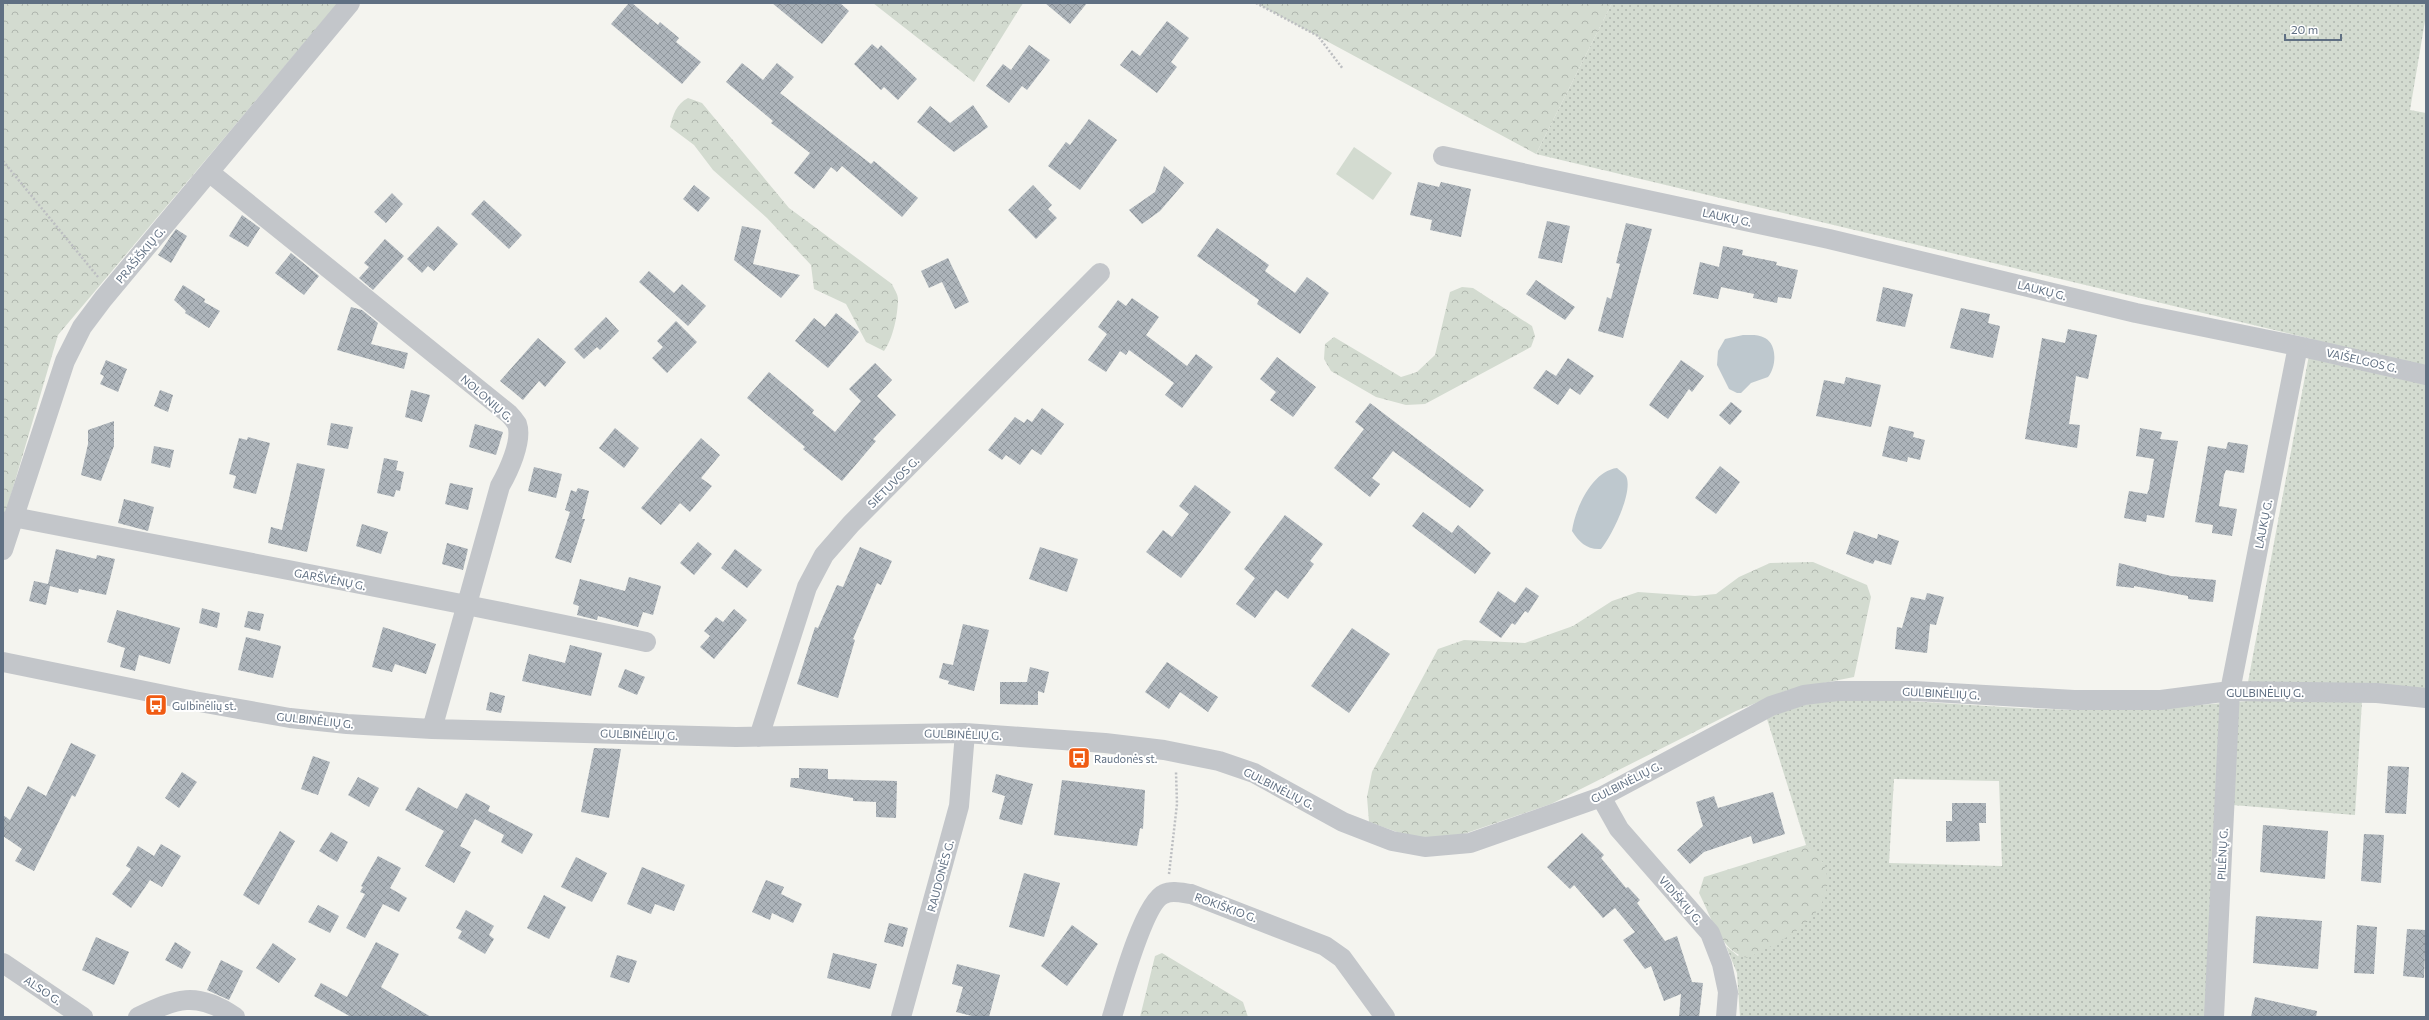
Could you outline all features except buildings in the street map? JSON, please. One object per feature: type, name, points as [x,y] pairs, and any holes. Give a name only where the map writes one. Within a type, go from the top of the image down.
[{"type":"street","name":"PRAŠIŠKIŲ G.","points":[[3,550],[65,362],[82,327],[110,291],[350,3]]},
{"type":"street","name":"LAUKŲ G.","points":[[1443,156],[1829,239],[2136,313],[2298,346],[2230,691]]},
{"type":"street","name":"NOLONIŲ G.","points":[[210,172],[509,414],[517,424],[518,433],[512,462],[500,486],[465,603],[432,729]]},
{"type":"street","name":"SIETUVOS G.","points":[[759,737],[807,587],[824,555],[851,524],[1100,273]]},
{"type":"street","name":"VAIŠELGOS G.","points":[[2298,346],[2426,375]]},
{"type":"street","name":"GARŠVĖNŲ G.","points":[[13,517],[382,589],[465,603],[646,642]]},
{"type":"street","name":"GULBINĖLIŲ G.","points":[[3,662],[194,701],[290,718],[432,729],[759,737],[965,733],[1105,743],[1179,753],[1219,761],[1254,773],[1343,822],[1392,840],[1425,847],[1470,843],[1601,797],[1771,706],[1804,695],[1837,691],[1915,691],[2074,700],[2160,700],[2230,691],[2376,693],[2426,698]]},
{"type":"street","name":"PILĖNŲ G.","points":[[2214,1017],[2230,691]]},
{"type":"street","name":"RAUDONĖS G.","points":[[901,1017],[959,806],[965,733]]},
{"type":"street","name":"VIDIŠKIŲ G.","points":[[1601,797],[1620,829],[1710,934],[1722,964],[1728,992],[1726,1017]]},
{"type":"street","points":[[1112,1017],[1135,944],[1156,901],[1164,894],[1170,893]]},
{"type":"street","name":"ROKIŠKIO G.","points":[[1170,893],[1191,894],[1325,946],[1342,958],[1385,1017]]},
{"type":"street","name":"ALSO G.","points":[[3,963],[83,1017]]},
{"type":"street","points":[[138,1017],[174,1001],[186,999],[223,1009],[234,1017]]},
{"type":"path","points":[[1256,3],[1318,36],[1343,69]]},
{"type":"path","points":[[3,161],[110,291]]},
{"type":"path","points":[[1170,893],[1169,861],[1177,804],[1176,772],[1179,753]]},
{"type":"green space","points":[[3,3],[338,3],[58,335],[3,522]]},
{"type":"green space","points":[[873,3],[1023,3],[974,82]]},
{"type":"green space","points":[[1256,3],[1612,3],[1536,154]]},
{"type":"green space","points":[[1612,3],[2426,3],[2426,15],[2410,110],[2426,113],[2426,690],[2248,682],[2312,339],[1536,154]]},
{"type":"green space","points":[[688,98],[702,103],[789,208],[892,284],[897,293],[898,305],[890,340],[884,351],[866,342],[846,304],[814,289],[811,265],[767,218],[713,170],[694,145],[670,127],[678,107]]},
{"type":"green space","points":[[1354,147],[1392,173],[1373,200],[1336,174]]},
{"type":"green space","points":[[1462,287],[1473,288],[1532,326],[1535,336],[1531,347],[1425,404],[1406,405],[1376,397],[1331,371],[1324,359],[1325,344],[1334,337],[1401,377],[1417,372],[1435,355],[1450,292]]},
{"type":"green space","points":[[1813,562],[1867,585],[1871,597],[1854,677],[1788,690],[1736,711],[1551,804],[1449,839],[1414,838],[1369,822],[1367,797],[1372,772],[1438,649],[1464,640],[1525,643],[1573,626],[1612,601],[1638,592],[1695,596],[1716,594],[1739,577],[1770,563]]},
{"type":"green space","points":[[2287,698],[2362,701],[2355,815],[2220,804],[2209,1017],[1740,1017],[1737,973],[1726,946],[1738,956],[1823,863],[1806,845],[1767,719],[1785,711],[1823,701],[1864,699],[2017,708],[2100,710],[2153,708]],"holes":[[[1894,779],[1999,781],[2002,866],[1889,863]]]},
{"type":"green space","points":[[1806,845],[1820,858],[1827,875],[1827,887],[1823,900],[1816,912],[1807,922],[1785,939],[1748,958],[1739,955],[1731,949],[1718,932],[1699,893],[1704,877]]},
{"type":"green space","points":[[1162,953],[1243,1002],[1248,1017],[1140,1017],[1155,956]]},
{"type":"shaded area","points":[[1743,335],[1760,336],[1769,341],[1774,351],[1774,363],[1768,377],[1751,383],[1741,393],[1737,393],[1729,389],[1717,365],[1718,351],[1725,339]]},
{"type":"shaded area","points":[[1617,468],[1626,476],[1628,483],[1627,492],[1620,514],[1610,535],[1601,549],[1588,547],[1578,539],[1572,531],[1577,512],[1586,492],[1593,483],[1608,471]]},
{"type":"place","name":"Gulbinėlių st.","points":[[156,705]]},
{"type":"place","name":"Raudonės st.","points":[[1079,758]]}]
